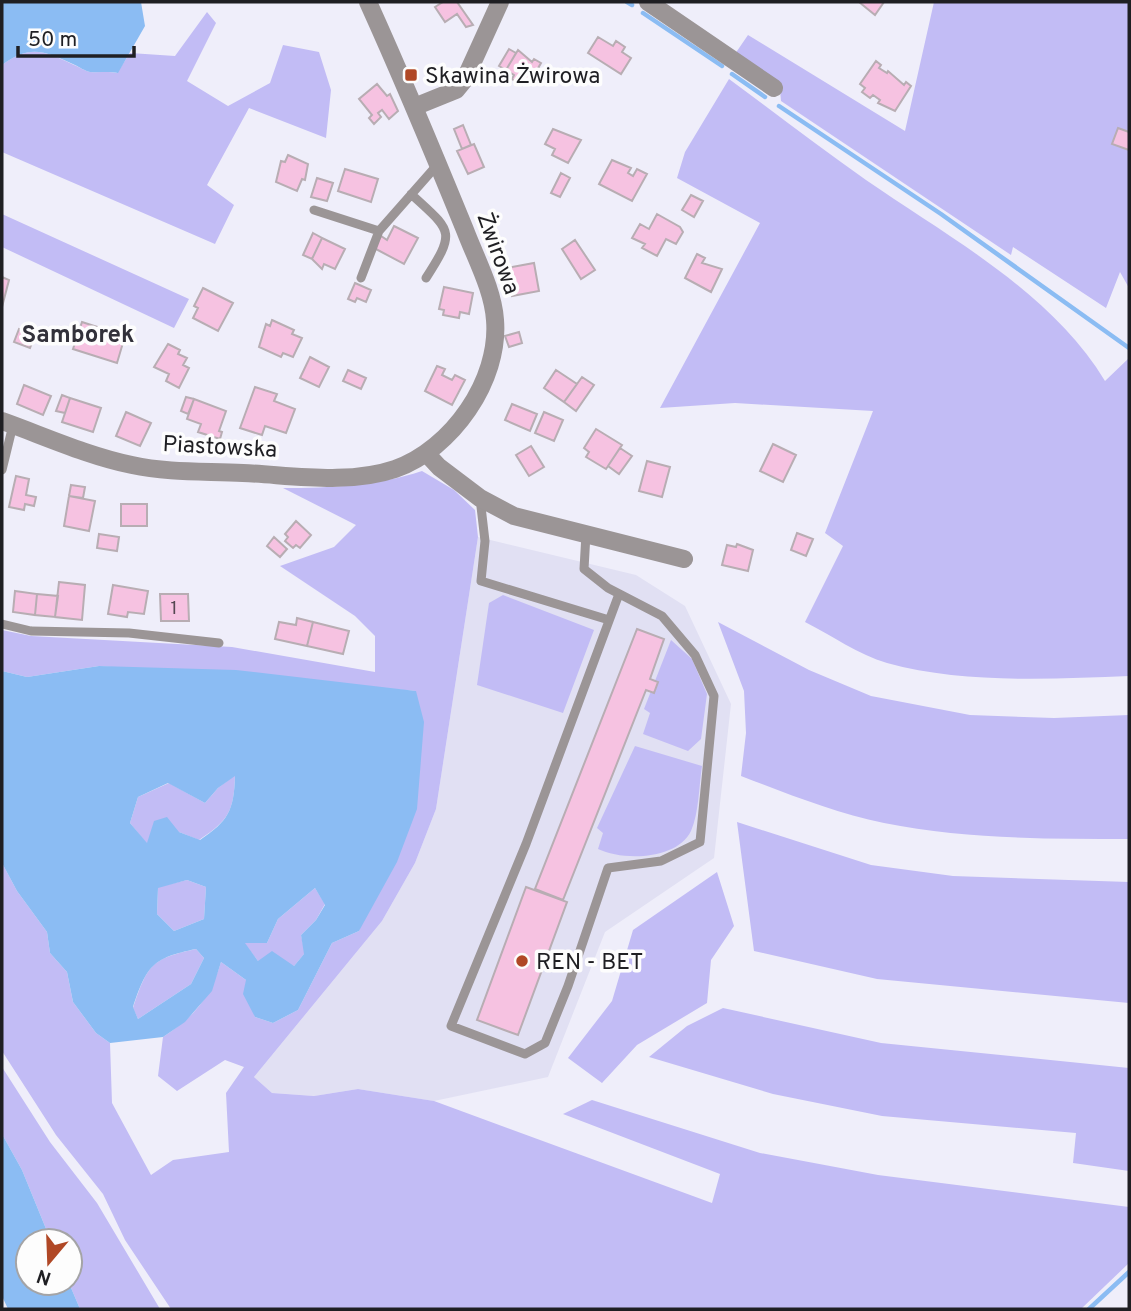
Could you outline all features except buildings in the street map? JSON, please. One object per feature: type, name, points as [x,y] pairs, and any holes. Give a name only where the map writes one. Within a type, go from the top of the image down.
[{"type":"street","name":"Żwirowa","points":[[368,2],[438,164],[493,302],[495,338],[486,375],[470,408],[426,453]]},
{"type":"street","points":[[414,107],[456,90],[465,79],[500,2]]},
{"type":"street","points":[[648,2],[774,88]]},
{"type":"street","name":"Piastowska","points":[[7,423],[113,460],[163,469],[358,475],[397,468],[426,453]]},
{"type":"street","points":[[426,453],[439,467],[480,498],[514,516],[684,559]]},
{"type":"lane","points":[[361,278],[379,231],[438,164]]},
{"type":"lane","points":[[411,194],[444,225],[447,232],[444,248],[426,278]]},
{"type":"lane","points":[[314,210],[379,231]]},
{"type":"lane","name":"Piastowska","points":[[2,470],[7,423]]},
{"type":"lane","points":[[480,498],[485,541],[481,581],[610,620]]},
{"type":"lane","points":[[586,533],[584,569],[619,594],[663,616],[695,656],[714,696],[701,842],[660,862],[608,868],[568,986],[545,1043],[525,1054],[451,1026],[526,844],[619,594]]},
{"type":"lane","points":[[2,624],[32,631],[129,634],[219,643]]},
{"type":"shaded area","points":[[934,2],[1129,2],[1129,288],[1120,272],[1106,308],[1013,247],[1011,255],[781,101],[780,90],[735,54],[748,35],[905,131]]},
{"type":"shaded area","points":[[207,12],[216,23],[187,81],[228,106],[270,83],[283,45],[319,52],[331,90],[326,138],[249,108],[207,185],[234,205],[215,244],[2,152],[2,65],[12,58],[29,52],[46,53],[88,71],[117,73],[130,53],[175,56]]},
{"type":"shaded area","points":[[729,79],[849,168],[997,269],[1057,320],[1083,349],[1105,381],[1129,358],[1129,676],[1008,678],[916,670],[866,655],[805,622],[843,546],[825,533],[873,411],[735,403],[660,408],[760,223],[677,178],[685,152]]},
{"type":"shaded area","points":[[2,214],[189,299],[174,328],[2,247]]},
{"type":"shaded area","points":[[422,471],[454,490],[475,510],[478,537],[436,809],[415,863],[382,921],[254,1077],[272,1093],[314,1096],[358,1089],[434,1101],[712,1203],[720,1174],[563,1114],[592,1100],[760,1153],[878,1175],[1129,1207],[1129,1263],[1081,1309],[171,1309],[125,1240],[103,1194],[56,1135],[2,1051],[2,863],[17,891],[47,932],[50,953],[67,972],[73,1002],[96,1033],[110,1043],[112,1103],[151,1175],[173,1160],[229,1152],[226,1093],[244,1067],[225,1060],[177,1091],[158,1076],[163,1037],[193,1014],[200,1005],[212,986],[221,962],[246,980],[255,1017],[273,1023],[298,1010],[332,943],[359,931],[416,691],[99,666],[27,677],[2,671],[2,630],[31,636],[232,647],[375,672],[375,636],[355,616],[280,566],[334,547],[356,525],[283,488],[353,485]]},
{"type":"shaded area","points":[[478,537],[636,575],[685,606],[731,704],[714,858],[605,932],[548,1077],[434,1101],[358,1089],[314,1096],[272,1093],[254,1077],[382,921],[415,863],[436,809]]},
{"type":"shaded area","points":[[503,595],[594,630],[563,713],[477,685],[489,603]]},
{"type":"shaded area","points":[[718,622],[809,670],[871,696],[970,715],[1054,718],[1129,715],[1129,839],[1006,837],[914,828],[848,814],[741,776],[746,733],[744,691]]},
{"type":"shaded area","points":[[671,640],[692,659],[707,694],[701,739],[688,751],[643,734],[650,713],[644,709]]},
{"type":"shaded area","points":[[635,746],[702,766],[696,816],[691,831],[684,841],[662,853],[635,856],[598,849],[603,833],[597,828]]},
{"type":"shaded area","points":[[235,775],[228,814],[199,840],[179,832],[147,844],[130,823],[138,797],[169,783],[205,803]]},
{"type":"shaded area","points":[[737,822],[871,865],[953,876],[1129,882],[1129,1003],[877,979],[754,951]]},
{"type":"shaded area","points":[[717,872],[734,926],[711,960],[707,1003],[637,1045],[602,1083],[568,1058],[612,1001],[633,930]]},
{"type":"shaded area","points":[[187,880],[206,887],[204,919],[174,931],[157,914],[158,887]]},
{"type":"shaded area","points":[[315,888],[325,904],[316,920],[301,935],[305,953],[294,966],[258,961],[244,943],[267,943],[278,919]]},
{"type":"shaded area","points":[[196,949],[204,958],[191,984],[138,1019],[133,1008],[143,982],[153,966],[169,956]]},
{"type":"shaded area","points":[[723,1008],[881,1043],[1129,1068],[1129,1171],[1073,1163],[1076,1133],[882,1116],[773,1094],[649,1057],[687,1026]]},
{"type":"shaded area","points":[[2,1067],[50,1142],[97,1203],[160,1309],[80,1309],[75,1297],[84,1297],[84,1227],[45,1227],[22,1170],[2,1134]]},
{"type":"water","points":[[2,2],[141,2],[145,26],[118,73],[90,72],[55,56],[38,52],[21,54],[2,65]]},
{"type":"water","points":[[99,666],[236,670],[416,691],[424,722],[417,809],[397,862],[359,931],[332,943],[298,1010],[273,1023],[255,1017],[243,994],[246,980],[221,962],[212,991],[185,1022],[163,1037],[110,1043],[96,1033],[73,1002],[67,972],[50,953],[47,932],[17,891],[2,863],[2,671],[27,677]],"holes":[[[235,776],[228,814],[200,840],[179,832],[167,817],[154,821],[147,843],[130,823],[138,797],[168,783],[205,803],[218,788]],[[187,880],[206,887],[204,919],[174,931],[157,914],[158,888]],[[315,888],[325,905],[316,920],[301,935],[304,954],[294,966],[272,951],[258,961],[245,943],[267,943],[278,919]],[[196,949],[204,958],[191,984],[138,1019],[133,1007],[147,973],[160,960]]]},
{"type":"water","points":[[2,1134],[22,1170],[45,1227],[14,1227],[14,1297],[75,1297],[80,1309],[8,1309],[2,1296]]},
{"type":"waterway","points":[[627,2],[632,5]]},
{"type":"waterway","points":[[643,13],[722,66]]},
{"type":"waterway","points":[[732,74],[765,97]]},
{"type":"waterway","points":[[779,106],[941,214],[1129,348]]},
{"type":"waterway","points":[[1089,1309],[1129,1272]]},
{"type":"place","name":"Skawina Żwirowa","points":[[411,75]]},
{"type":"place","name":"REN - BET","points":[[522,961]]},
{"type":"district","name":"Samborek","points":[[78,334]]}]
